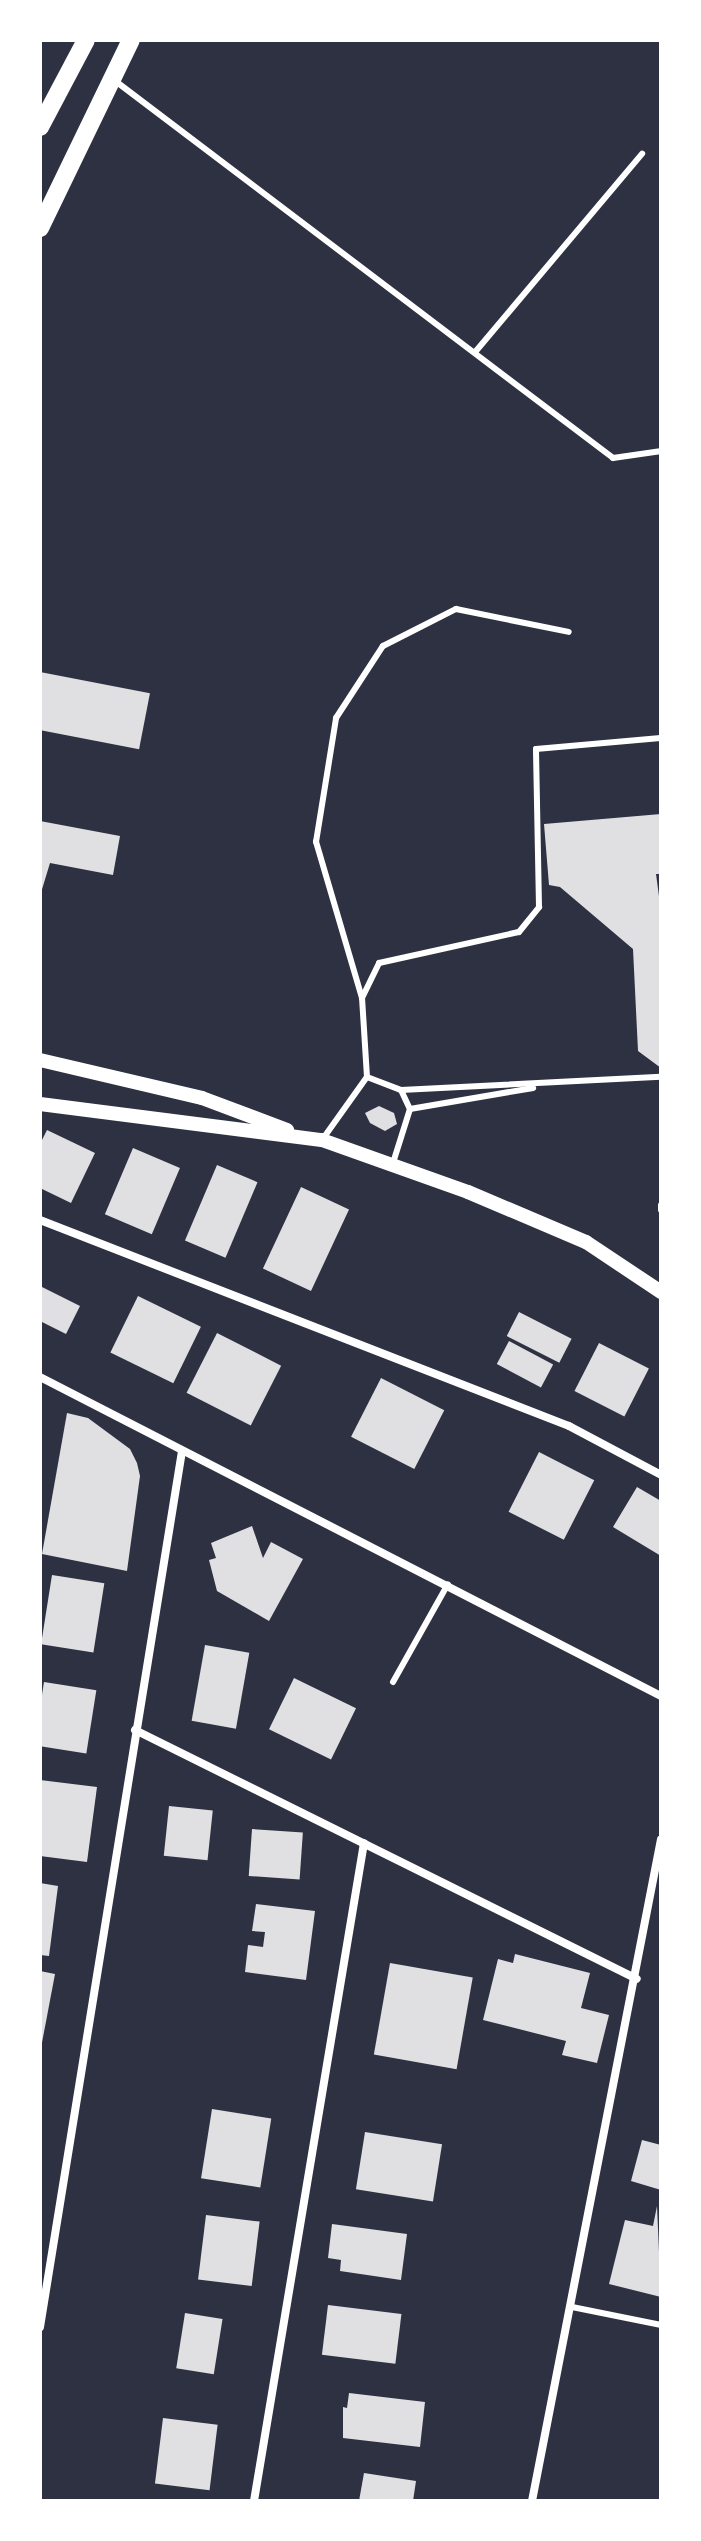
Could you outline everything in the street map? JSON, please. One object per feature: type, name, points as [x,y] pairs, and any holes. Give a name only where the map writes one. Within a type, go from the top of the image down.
[{"type":"main road","points":[[40,127],[86,40]]},
{"type":"main road","points":[[40,228],[131,40]]},
{"type":"street","points":[[40,1060],[202,1098],[302,1136]]},
{"type":"street","points":[[40,1104],[322,1140],[393,1163],[586,1242],[661,1292]]},
{"type":"street","points":[[40,1220],[569,1426],[661,1475]]},
{"type":"street","points":[[40,1377],[449,1583],[661,1696]]},
{"type":"street","points":[[40,2327],[182,1451]]},
{"type":"street","points":[[135,1730],[637,1979]]},
{"type":"street","points":[[532,2501],[637,1979],[661,1839]]},
{"type":"street","points":[[254,2501],[364,1843]]},
{"type":"lane","points":[[111,78],[476,351],[613,458],[661,451]]},
{"type":"lane","points":[[476,351],[642,154]]},
{"type":"lane","points":[[322,1140],[367,1077],[362,998],[316,842],[336,718],[383,646],[456,609],[569,632]]},
{"type":"lane","points":[[362,998],[379,963],[519,932],[539,907],[536,749],[661,738]]},
{"type":"lane","points":[[367,1077],[401,1090],[661,1077]]},
{"type":"lane","points":[[410,1109],[561,1083]]},
{"type":"lane","points":[[393,1163],[410,1109],[401,1090]]},
{"type":"lane","points":[[393,1682],[449,1583]]},
{"type":"lane","points":[[572,2307],[661,2325]]},
{"type":"building","points":[[40,672],[150,693],[139,749],[40,730]]},
{"type":"building","points":[[661,814],[661,874],[656,874],[661,911],[661,1068],[638,1051],[633,949],[560,887],[549,885],[544,824]]},
{"type":"building","points":[[40,821],[120,836],[113,875],[50,863],[40,896]]},
{"type":"building","points":[[379,1106],[394,1113],[397,1124],[385,1131],[370,1123],[365,1113]]},
{"type":"building","points":[[47,1130],[95,1153],[71,1203],[40,1188],[40,1144]]},
{"type":"building","points":[[133,1148],[180,1168],[152,1234],[105,1214]]},
{"type":"building","points":[[217,1165],[258,1182],[225,1258],[185,1240]]},
{"type":"building","points":[[301,1187],[349,1209],[311,1291],[263,1269]]},
{"type":"building","points":[[40,1286],[80,1306],[66,1334],[40,1321]]},
{"type":"building","points":[[138,1296],[201,1327],[173,1383],[110,1353]]},
{"type":"building","points":[[519,1312],[572,1339],[559,1363],[507,1336]]},
{"type":"building","points":[[217,1333],[281,1366],[251,1425],[187,1393]]},
{"type":"building","points":[[509,1341],[553,1364],[541,1387],[497,1364]]},
{"type":"building","points":[[599,1343],[649,1368],[624,1417],[574,1391]]},
{"type":"building","points":[[381,1378],[444,1410],[414,1469],[351,1437]]},
{"type":"building","points":[[67,1413],[88,1418],[130,1449],[137,1463],[140,1476],[127,1571],[42,1554]]},
{"type":"building","points":[[539,1452],[594,1480],[564,1540],[509,1512]]},
{"type":"building","points":[[637,1487],[661,1501],[661,1556],[613,1527]]},
{"type":"building","points":[[252,1526],[263,1558],[271,1542],[303,1559],[269,1621],[217,1591],[209,1560],[216,1558],[211,1543]]},
{"type":"building","points":[[52,1575],[104,1583],[93,1652],[41,1644]]},
{"type":"building","points":[[205,1645],[249,1653],[236,1729],[192,1721]]},
{"type":"building","points":[[294,1678],[356,1708],[331,1759],[269,1729]]},
{"type":"building","points":[[44,1682],[96,1690],[86,1754],[40,1746],[40,1707]]},
{"type":"building","points":[[40,1780],[97,1787],[87,1862],[40,1856]]},
{"type":"building","points":[[169,1806],[213,1811],[208,1860],[164,1856]]},
{"type":"building","points":[[252,1829],[303,1833],[300,1879],[249,1876]]},
{"type":"building","points":[[40,1883],[58,1886],[49,1956],[40,1955]]},
{"type":"building","points":[[256,1904],[315,1911],[306,1980],[245,1972],[248,1945],[263,1947],[265,1932],[252,1931]]},
{"type":"building","points":[[515,1954],[590,1973],[581,2008],[609,2015],[597,2063],[562,2055],[566,2041],[483,2020],[498,1959],[513,1963]]},
{"type":"building","points":[[390,1963],[473,1978],[457,2069],[374,2055]]},
{"type":"building","points":[[40,1971],[55,1974],[41,2048],[40,2048]]},
{"type":"building","points":[[212,2109],[271,2118],[260,2188],[201,2178]]},
{"type":"building","points":[[365,2132],[442,2144],[433,2201],[356,2189]]},
{"type":"building","points":[[642,2140],[661,2145],[661,2190],[631,2181]]},
{"type":"building","points":[[657,2206],[661,2297],[609,2284],[625,2220],[653,2226]]},
{"type":"building","points":[[206,2215],[260,2222],[252,2286],[198,2280]]},
{"type":"building","points":[[332,2224],[407,2234],[401,2280],[340,2271],[341,2260],[328,2258]]},
{"type":"building","points":[[328,2305],[401,2314],[395,2364],[322,2355]]},
{"type":"building","points":[[185,2313],[223,2319],[214,2374],[176,2368]]},
{"type":"building","points":[[349,2393],[425,2402],[420,2447],[343,2438],[343,2407],[347,2408]]},
{"type":"building","points":[[163,2418],[218,2425],[210,2490],[155,2484]]},
{"type":"building","points":[[364,2473],[416,2481],[413,2501],[359,2501]]}]
